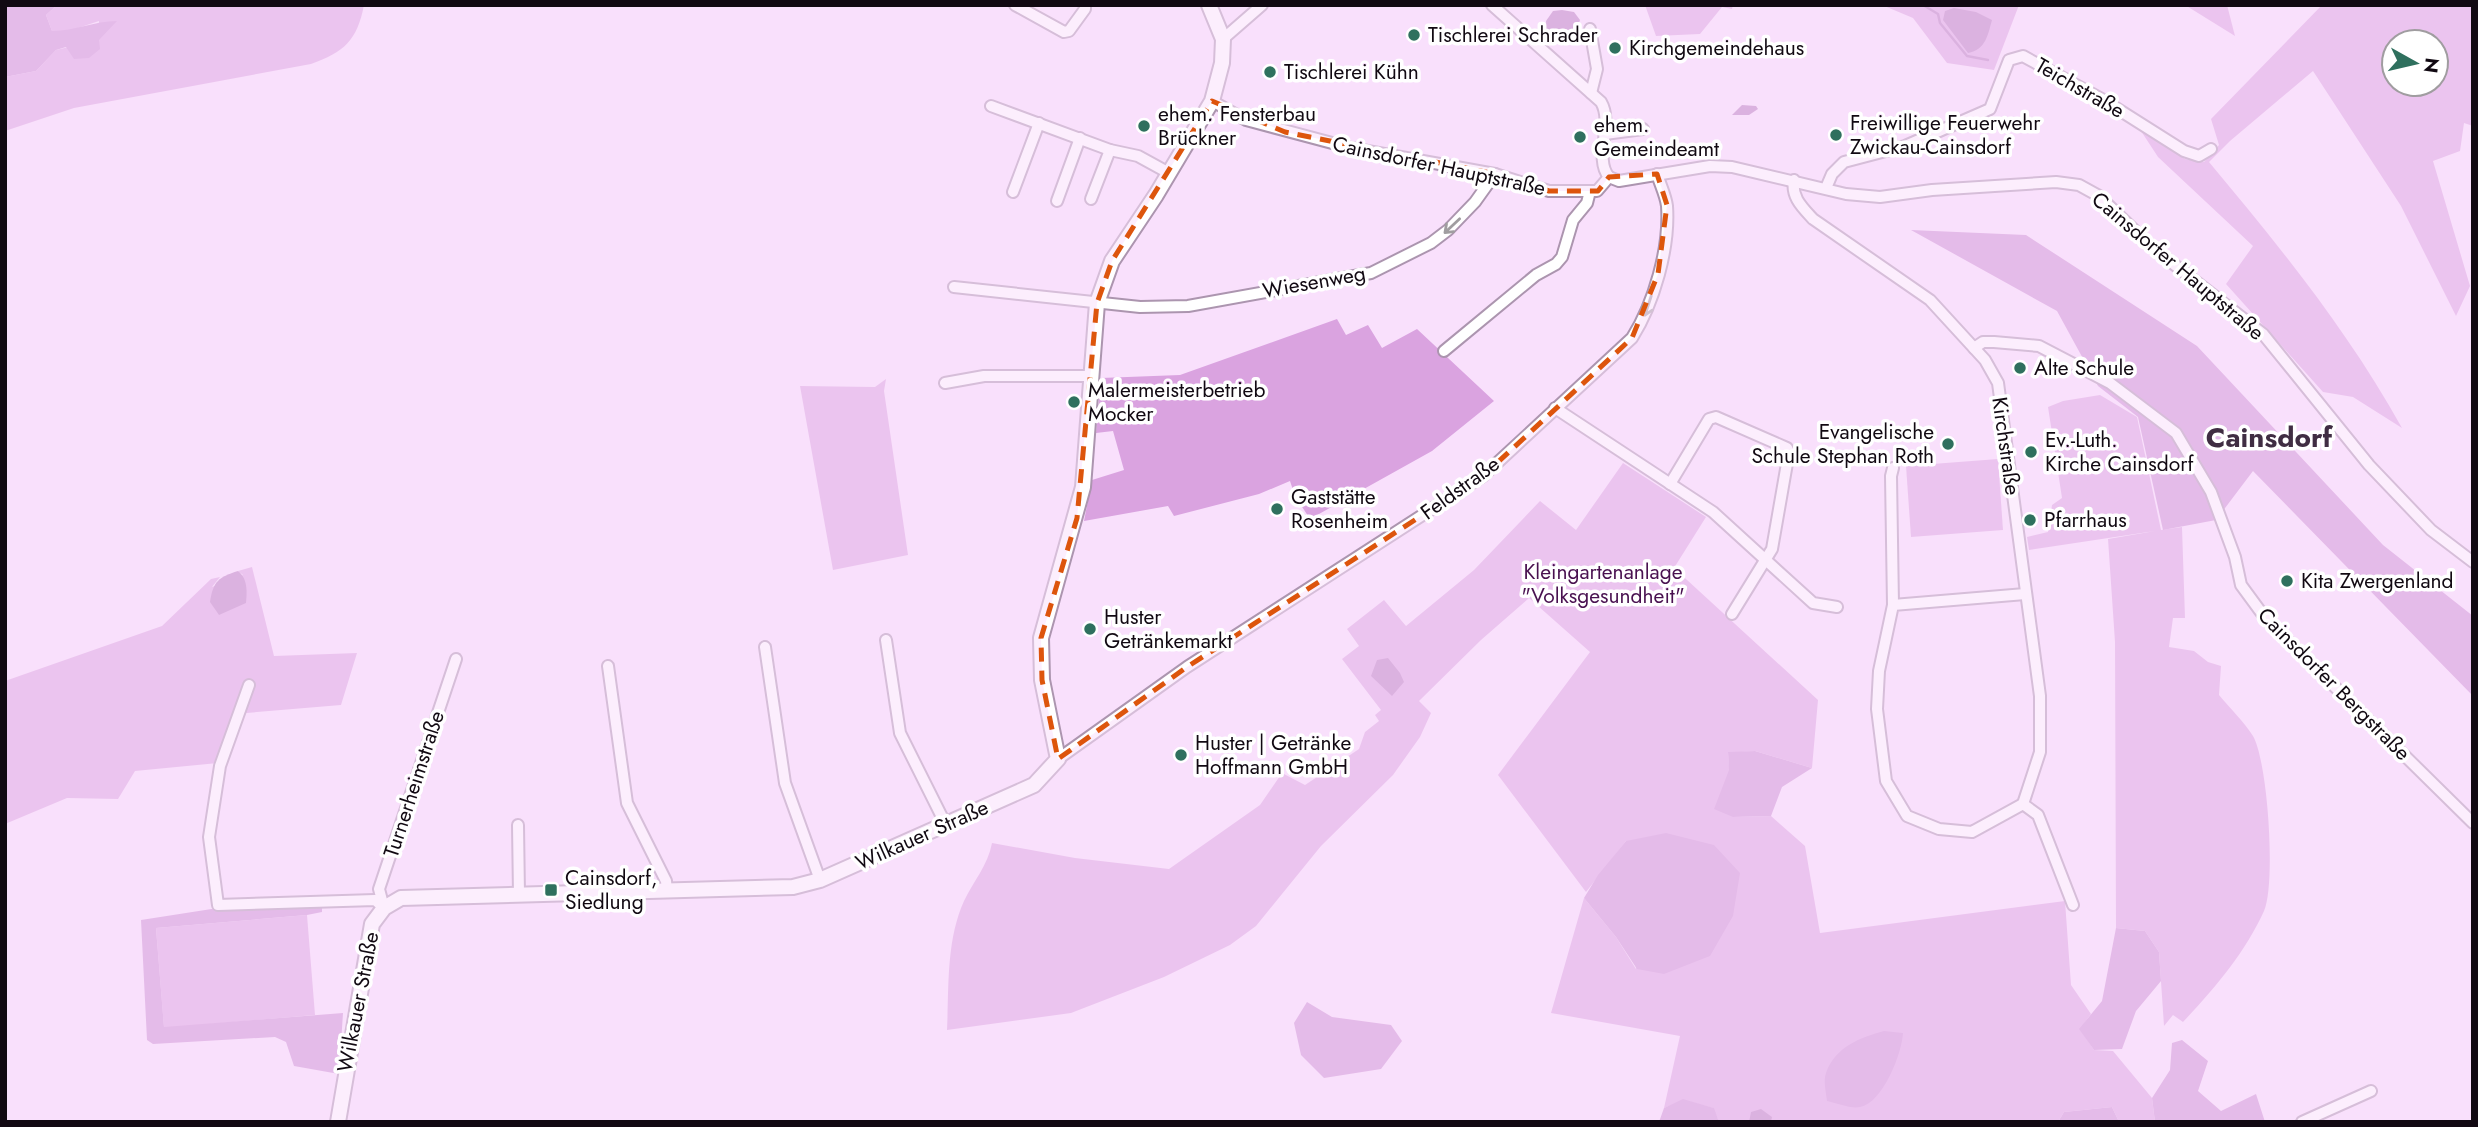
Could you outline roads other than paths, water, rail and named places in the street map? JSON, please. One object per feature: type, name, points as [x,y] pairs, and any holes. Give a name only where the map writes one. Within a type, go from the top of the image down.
[{"type":"street","points":[[1015,5],[1063,32],[1069,31],[1085,5]]},
{"type":"street","points":[[1058,759],[1042,680],[1041,638],[1083,487],[1097,303],[1112,261],[1212,101],[1222,63],[1223,38],[1209,5]]},
{"type":"street","points":[[1223,38],[1262,5]]},
{"type":"street","points":[[1444,351],[1536,275],[1556,264],[1562,257],[1573,220],[1587,203],[1590,191],[1597,191],[1609,177],[1604,169],[1605,108],[1492,5]]},
{"type":"street","points":[[1590,29],[1597,69],[1591,93]]},
{"type":"street","name":"Teichstraße","points":[[1826,188],[1832,174],[1844,162],[1905,146],[1990,109],[2009,60],[2023,56],[2184,151],[2199,156],[2211,149]]},
{"type":"street","name":"Cainsdorfer Hauptstraße","points":[[1212,101],[1246,120],[1351,148],[1496,173],[1549,191],[1590,191]]},
{"type":"street","points":[[991,106],[1110,150],[1138,156],[1169,173]]},
{"type":"street","points":[[1013,192],[1039,123]]},
{"type":"street","points":[[1605,134],[1643,129]]},
{"type":"street","points":[[1057,201],[1080,138]]},
{"type":"street","points":[[1091,199],[1110,150]]},
{"type":"street","name":"Cainsdorfer Hauptstraße","points":[[1609,177],[1619,181],[1710,166],[1732,167],[1846,194],[1880,197],[1932,190],[2056,182],[2079,185],[2099,196],[2153,248],[2263,334],[2370,465],[2431,530],[2473,562]]},
{"type":"street","name":"Wiesenweg","points":[[954,287],[1140,307],[1188,306],[1371,273],[1431,243],[1448,230],[1475,202],[1496,173]]},
{"type":"street","name":"Feldstraße","points":[[1058,759],[1187,667],[1483,476],[1632,338],[1642,322],[1664,240],[1667,205],[1657,174]]},
{"type":"street","name":"Kirchstraße","points":[[1794,180],[1792,191],[1813,219],[1930,300],[1993,370],[1998,383],[2025,594],[2039,677],[2041,720],[2036,770],[2023,804]]},
{"type":"street","name":"Cainsdorfer Bergstraße","points":[[1974,348],[1983,342],[2039,346],[2110,383],[2176,433],[2211,492],[2235,557],[2241,585],[2266,620],[2473,823]]},
{"type":"street","points":[[945,383],[984,376],[1093,376]]},
{"type":"street","points":[[1555,408],[1713,512],[1813,603],[1837,607]]},
{"type":"street","points":[[1670,484],[1709,419],[1716,417],[1787,448],[1789,452],[1772,549],[1732,614]]},
{"type":"street","points":[[1893,468],[1893,605],[1879,671],[1877,709],[1886,781],[1907,816],[1939,829],[1972,832],[2023,804],[2038,815],[2073,905]]},
{"type":"street","points":[[1893,605],[2025,594]]},
{"type":"street","points":[[886,640],[900,733],[945,823]]},
{"type":"street","points":[[765,647],[785,783],[820,880]]},
{"type":"street","name":"Turnerheimstraße","points":[[384,908],[379,889],[456,659]]},
{"type":"street","points":[[608,666],[627,803],[666,881],[667,891]]},
{"type":"street","points":[[249,685],[220,766],[209,837],[218,905],[375,900],[384,908]]},
{"type":"street","name":"Wilkauer Straße","points":[[338,1122],[372,924],[384,908],[401,898],[793,887],[820,880],[1034,785],[1058,759]]},
{"type":"street","points":[[518,825],[519,894]]},
{"type":"street","points":[[2302,1122],[2371,1091]]},
{"type":"waterway","points":[[1923,5],[1938,14],[1940,23],[1967,56],[1988,60]]},
{"type":"place","name":"Tischlerei Schrader","points":[[1414,35]]},
{"type":"place","name":"Kirchgemeindehaus","points":[[1615,48]]},
{"type":"place","name":"Tischlerei Kühn","points":[[1270,72]]},
{"type":"place","name":"ehem. Fensterbau Brückner","points":[[1144,126]]},
{"type":"place","name":"Freiwillige Feuerwehr Zwickau-Cainsdorf","points":[[1836,135]]},
{"type":"place","name":"ehem. Gemeindeamt","points":[[1580,137]]},
{"type":"place","name":"Alte Schule","points":[[2020,368]]},
{"type":"place","name":"Malermeisterbetrieb Mocker","points":[[1074,402]]},
{"type":"place","name":"Evangelische Schule Stephan Roth","points":[[1948,444]]},
{"type":"place","name":"Ev.-Luth. Kirche Cainsdorf","points":[[2031,452]]},
{"type":"place","name":"Gaststätte Rosenheim","points":[[1277,509]]},
{"type":"place","name":"Pfarrhaus","points":[[2030,520]]},
{"type":"place","name":"Kita Zwergenland","points":[[2287,581]]},
{"type":"place","name":"Huster Getränkemarkt","points":[[1090,629]]},
{"type":"place","name":"Huster | Getränke Hoffmann GmbH","points":[[1181,755]]},
{"type":"place","name":"Cainsdorf, Siedlung","points":[[551,890]]},
{"type":"district","name":"Cainsdorf","points":[[2269,437]]},
{"type":"park label","name":"Kleingartenanlage \"Volksgesundheit\"","points":[[1603,584]]}]
